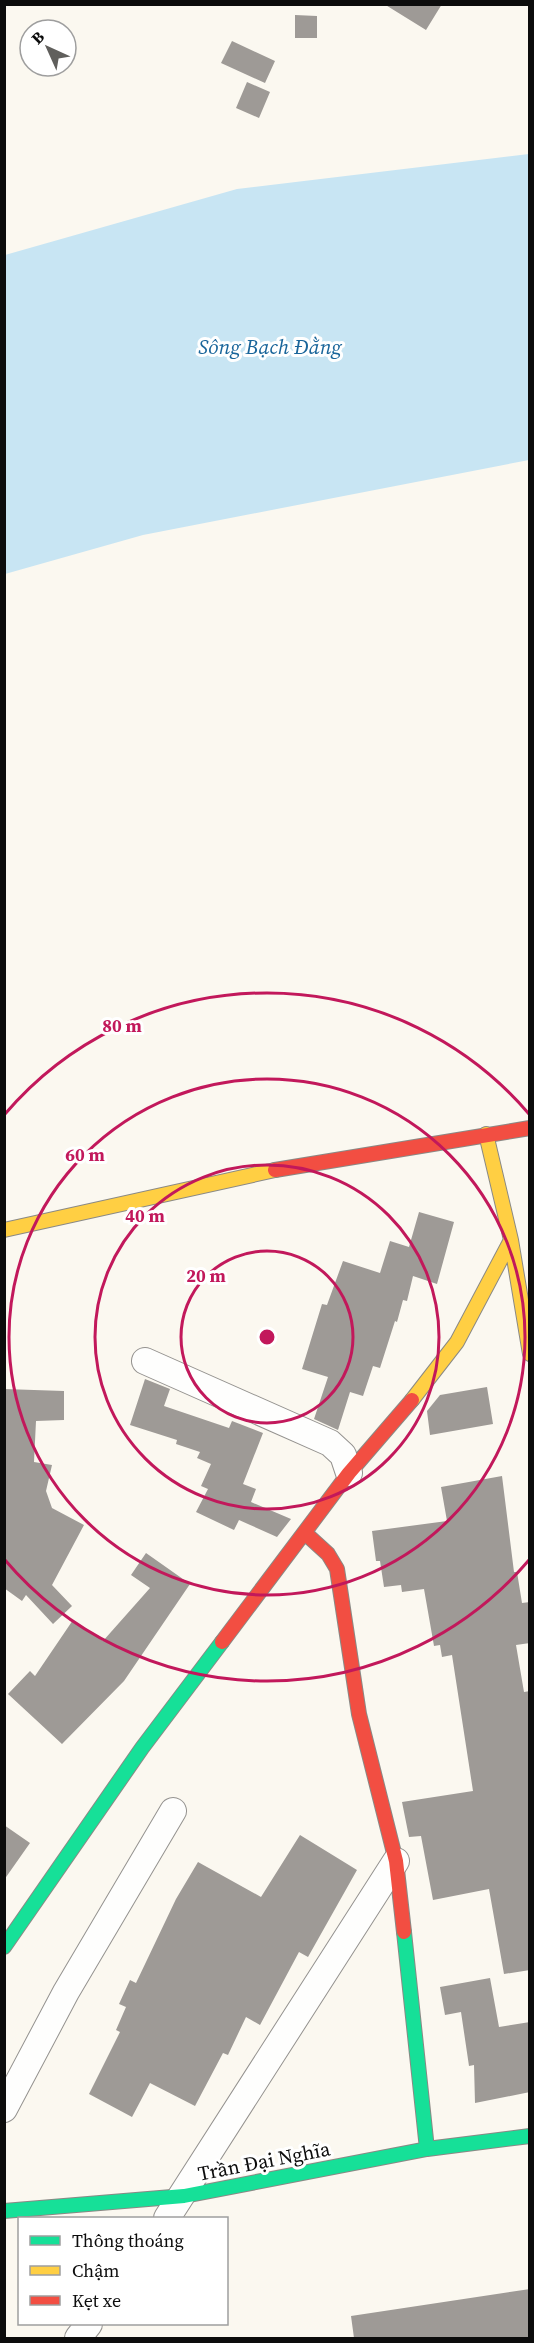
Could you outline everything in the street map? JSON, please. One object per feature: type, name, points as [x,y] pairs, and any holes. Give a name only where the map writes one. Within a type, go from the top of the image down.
[{"type":"street","points":[[6,1227],[249,1174],[530,1128]]},
{"type":"street","points":[[486,1134],[511,1240],[530,1354]]},
{"type":"street","points":[[4,1947],[142,1748],[349,1473],[427,1382],[457,1342],[511,1240]]},
{"type":"street","points":[[145,1361],[330,1443],[343,1455],[349,1473]]},
{"type":"street","points":[[305,1533],[328,1554],[337,1569],[359,1714],[396,1861],[427,2149]]},
{"type":"street","points":[[4,2109],[66,1992],[173,1811]]},
{"type":"street","points":[[168,2217],[184,2196],[396,1861]]},
{"type":"street","name":"Trần Đại Nghĩa","points":[[4,2211],[184,2196],[427,2149],[530,2136]]},
{"type":"street","points":[[78,2338],[88,2325]]},
{"type":"water","name":"Sông Bạch Đằng","points":[[529,154],[529,460],[143,535],[5,574],[5,255],[237,189]]},
{"type":"building","points":[[384,4],[442,4],[426,30]]},
{"type":"building","points":[[295,15],[317,16],[317,38],[295,38]]},
{"type":"building","points":[[232,41],[275,61],[265,83],[221,63]]},
{"type":"building","points":[[247,82],[270,92],[259,118],[236,108]]},
{"type":"building","points":[[419,1212],[454,1222],[437,1284],[413,1276],[407,1301],[403,1300],[380,1368],[373,1366],[363,1396],[350,1392],[338,1430],[314,1419],[328,1377],[302,1369],[322,1304],[327,1305],[343,1261],[380,1273],[390,1241],[409,1247]]},
{"type":"building","points":[[145,1379],[170,1389],[164,1406],[229,1428],[232,1421],[263,1433],[243,1484],[256,1489],[251,1502],[291,1519],[277,1537],[239,1520],[234,1530],[196,1512],[208,1489],[201,1486],[211,1464],[197,1458],[200,1452],[176,1444],[177,1440],[130,1425]]},
{"type":"building","points":[[487,1387],[493,1424],[430,1435],[427,1411],[440,1395]]},
{"type":"building","points":[[4,1389],[64,1391],[64,1420],[36,1421],[34,1462],[52,1465],[46,1491],[52,1508],[84,1525],[52,1585],[72,1606],[53,1624],[26,1595],[22,1601],[4,1588]]},
{"type":"building","points":[[502,1476],[514,1572],[517,1572],[522,1603],[530,1602],[530,1643],[516,1645],[524,1692],[530,1691],[530,1970],[504,1974],[489,1889],[433,1900],[421,1836],[409,1837],[402,1802],[473,1791],[452,1655],[442,1657],[440,1645],[434,1646],[424,1589],[402,1592],[401,1585],[384,1587],[380,1561],[376,1561],[372,1531],[447,1521],[441,1487]]},
{"type":"building","points":[[146,1553],[190,1584],[124,1681],[62,1744],[8,1694],[30,1671],[35,1676],[73,1620],[103,1641],[150,1588],[131,1575]]},
{"type":"building","points":[[4,1825],[30,1843],[4,1880]]},
{"type":"building","points":[[300,1835],[357,1870],[308,1957],[299,1952],[260,2025],[246,2017],[228,2055],[223,2053],[195,2106],[150,2083],[132,2117],[89,2094],[120,2032],[116,2030],[126,2007],[119,2004],[130,1980],[136,1983],[176,1899],[198,1862],[261,1897]]},
{"type":"building","points":[[490,1978],[499,2027],[530,2022],[530,2092],[475,2103],[474,2065],[469,2066],[461,2012],[445,2015],[440,1987]]},
{"type":"building","points":[[530,2289],[530,2338],[354,2338],[351,2316]]},
{"type":"traffic: fast","points":[[4,1947],[142,1748],[222,1642]]},
{"type":"traffic: fast","points":[[404,1932],[427,2149]]},
{"type":"traffic: fast","points":[[4,2211],[184,2196],[427,2149],[530,2136]]},
{"type":"traffic: slow","points":[[486,1134],[511,1240],[530,1354]]},
{"type":"traffic: slow","points":[[4,1230],[275,1170]]},
{"type":"traffic: slow","points":[[412,1400],[457,1342],[511,1240]]},
{"type":"traffic: jam","points":[[275,1170],[530,1128]]},
{"type":"traffic: jam","points":[[222,1642],[349,1473],[412,1400]]},
{"type":"traffic: jam","points":[[305,1533],[328,1554],[337,1569],[359,1714],[396,1861],[404,1932]]}]
